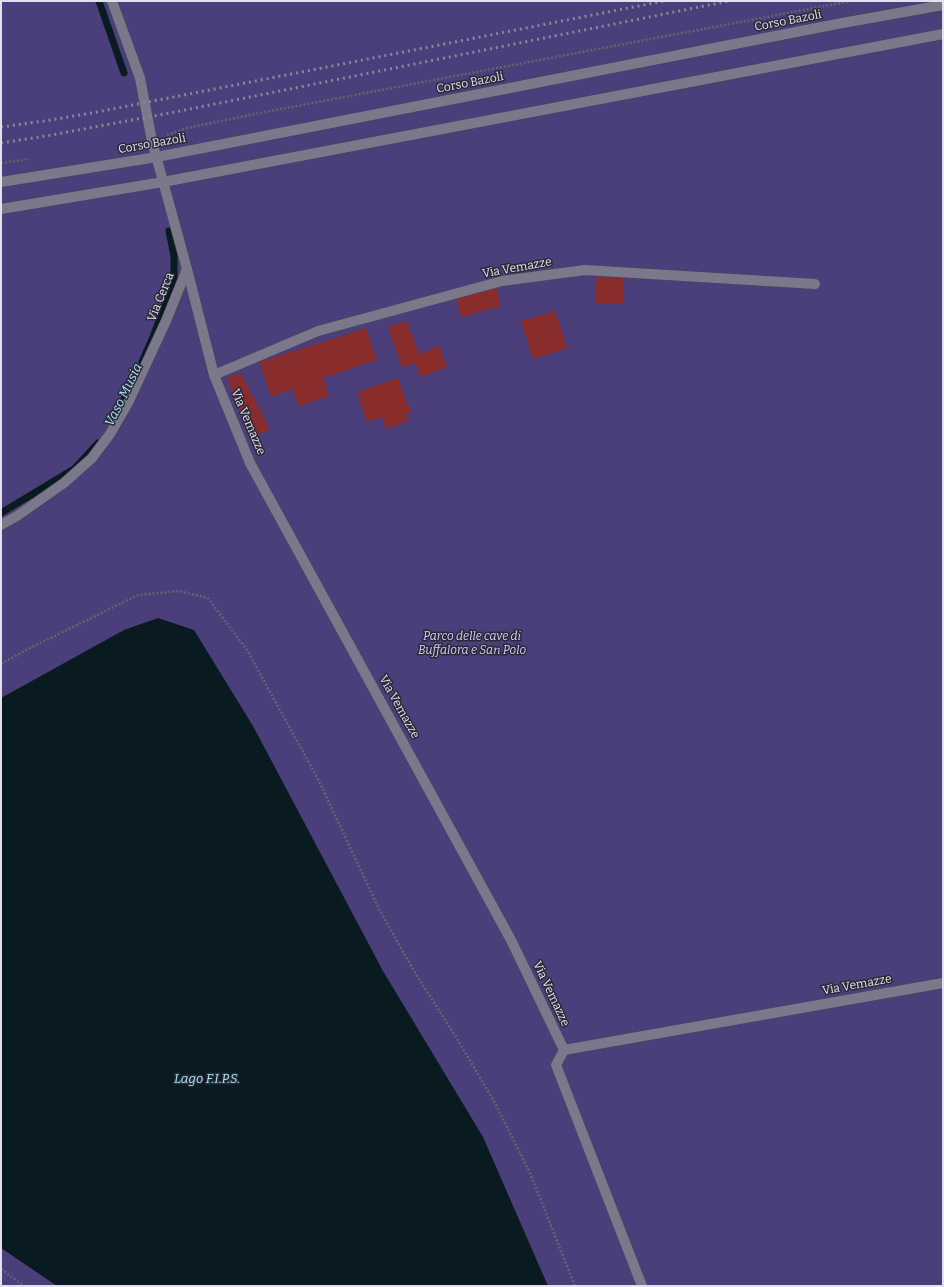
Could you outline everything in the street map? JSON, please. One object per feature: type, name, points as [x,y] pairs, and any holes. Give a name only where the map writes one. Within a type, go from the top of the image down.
[{"type":"street","name":"Via Cerca","points":[[1,525],[17,516],[64,483],[92,458],[110,434],[129,401],[166,321],[187,269],[152,141],[140,78],[112,1]]},
{"type":"street","name":"Corso Bazoli","points":[[1,182],[157,157],[814,29],[943,6]]},
{"type":"street","points":[[1,209],[164,182],[943,34]]},
{"type":"street","name":"Via Vemazze","points":[[187,269],[214,375],[250,463],[511,940],[564,1050],[943,983]]},
{"type":"street","name":"Via Vemazze","points":[[214,375],[318,331],[502,281],[585,270],[815,284]]},
{"type":"street","points":[[564,1050],[556,1065],[642,1286]]},
{"type":"path","points":[[152,141],[187,128],[260,113],[851,1]]},
{"type":"path","points":[[1,164],[32,159]]},
{"type":"path","points":[[1,664],[26,650],[138,595],[180,591],[208,598],[251,656],[318,779],[379,909],[414,971],[456,1037],[495,1103],[530,1174],[575,1286]]},
{"type":"path","points":[[1,1269],[24,1286]]},
{"type":"green space","name":"Parco delle cave di Buffalora e San Polo","points":[[1,1],[943,1],[943,1286],[1,1286]]},
{"type":"water","name":"Lago F.I.P.S.","points":[[158,618],[194,630],[253,726],[383,971],[483,1137],[548,1286],[57,1286],[1,1248],[1,698],[124,630]]},
{"type":"building","points":[[595,277],[623,277],[623,303],[595,303]]},
{"type":"building","points":[[496,287],[501,306],[461,317],[456,297]]},
{"type":"building","points":[[555,311],[567,348],[533,359],[521,321]]},
{"type":"building","points":[[407,321],[419,354],[439,346],[447,367],[420,377],[415,363],[402,368],[388,327]]},
{"type":"building","points":[[366,328],[377,360],[323,378],[329,396],[298,406],[293,389],[271,397],[259,362]]},
{"type":"building","points":[[240,373],[252,396],[254,396],[259,410],[261,409],[269,430],[250,438],[227,378]]},
{"type":"building","points":[[398,378],[408,407],[410,406],[412,412],[406,414],[408,421],[386,429],[382,417],[367,422],[357,392]]},
{"type":"waterway","name":"Vaso Musia","points":[[99,1],[124,73]]},
{"type":"waterway","name":"Vaso Musia","points":[[142,362],[174,282],[174,256],[169,231]]},
{"type":"waterway","name":"Vaso Musia","points":[[116,414],[129,390]]},
{"type":"waterway","name":"Vaso Musia","points":[[1,513],[74,469],[98,443]]},
{"type":"railway","points":[[1,127],[92,113],[664,1]]},
{"type":"railway","points":[[1,143],[175,112],[729,1]]}]
